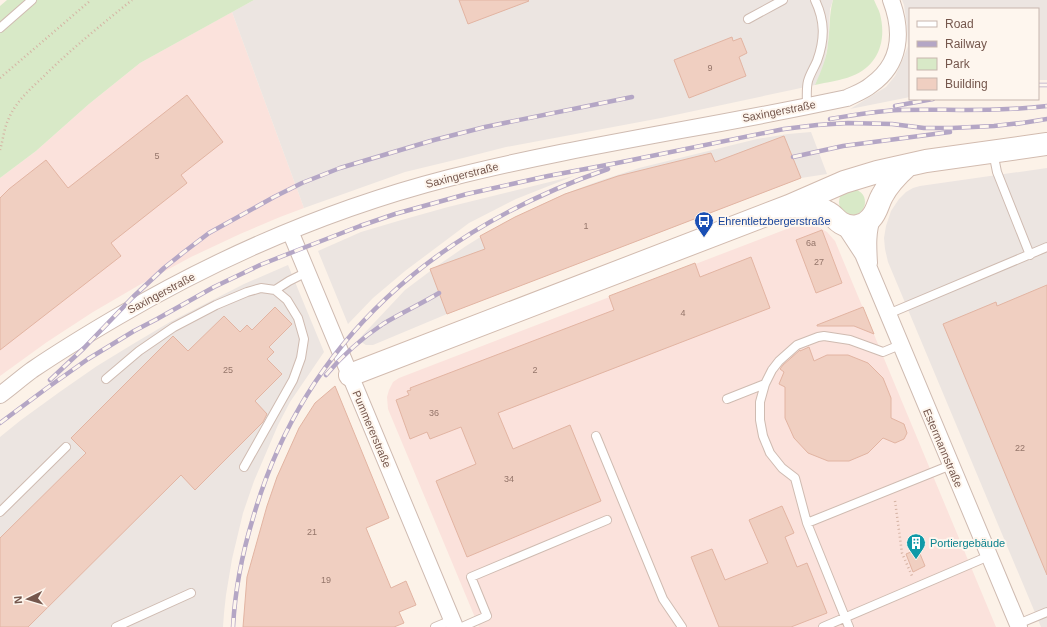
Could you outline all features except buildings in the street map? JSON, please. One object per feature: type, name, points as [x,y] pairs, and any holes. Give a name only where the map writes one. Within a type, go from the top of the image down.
[{"type":"street","name":"Saxingerstraße","points":[[0,395],[30,371],[58,352],[159,292],[226,259],[327,216],[367,202],[447,178],[477,171],[593,146],[807,106],[846,98],[853,95],[870,86],[879,79],[893,60],[897,46],[898,22],[891,0]]},
{"type":"street","points":[[350,374],[789,206],[844,182],[877,172],[926,161],[1047,144]]},
{"type":"street","points":[[789,206],[814,207],[829,213],[848,226],[860,226],[867,222],[875,212],[882,196],[889,186],[908,165]]},
{"type":"street","points":[[838,220],[830,206],[831,197],[838,186],[844,182],[857,180],[865,182],[871,188],[877,199],[875,212]]},
{"type":"street","name":"Estermannstraße","points":[[869,269],[868,239],[871,222],[875,212]]},
{"type":"street","name":"Estermannstraße","points":[[838,220],[846,228],[856,243],[869,269],[1018,626]]},
{"type":"street","name":"Pummererstraße","points":[[290,231],[456,625]]},
{"type":"lane","points":[[0,28],[32,0]]},
{"type":"lane","points":[[748,19],[783,0]]},
{"type":"lane","points":[[807,106],[807,82],[821,48],[823,36],[820,10],[815,0]]},
{"type":"lane","points":[[992,151],[997,172],[1030,255]]},
{"type":"lane","points":[[888,314],[1047,247]]},
{"type":"lane","points":[[274,290],[308,272]]},
{"type":"lane","points":[[106,379],[139,351],[174,327],[216,305],[247,292],[261,288],[274,290],[287,300],[298,318],[304,339],[301,358],[293,380],[244,467]]},
{"type":"lane","points":[[849,627],[807,523],[795,478],[782,468],[770,453],[763,436],[760,420],[760,402],[765,384],[772,370],[779,361],[797,345],[818,337],[832,336],[850,340],[883,352],[900,345]]},
{"type":"lane","points":[[727,399],[765,384]]},
{"type":"lane","points":[[596,436],[663,599],[682,627]]},
{"type":"lane","points":[[0,512],[66,447]]},
{"type":"lane","points":[[807,523],[950,465]]},
{"type":"lane","points":[[435,627],[456,625],[487,616],[471,577],[607,520]]},
{"type":"lane","points":[[824,627],[989,556]]},
{"type":"lane","points":[[116,627],[192,593]]},
{"type":"lane","points":[[1018,626],[1047,612]]},
{"type":"path","points":[[0,78],[91,0]]},
{"type":"path","points":[[0,150],[9,118],[14,108],[22,98],[56,65],[132,0]]},
{"type":"path","points":[[894,488],[902,554],[917,587]]},
{"type":"shaded area","points":[[254,0],[833,0],[830,9],[828,44],[824,65],[815,85],[661,118],[506,147],[405,172],[304,208],[232,12]]},
{"type":"shaded area","points":[[902,0],[1047,0],[1047,80],[1039,80],[1039,8],[909,8],[909,97],[850,109],[886,87],[895,76],[908,46],[904,5]]},
{"type":"shaded area","points":[[232,12],[304,208],[240,234],[191,257],[141,284],[93,312],[47,342],[0,376],[0,178],[36,151],[89,104],[140,63]]},
{"type":"shaded area","points":[[811,132],[827,174],[801,178],[447,314],[373,345],[366,345],[358,340],[405,290],[437,266],[503,223],[564,194],[639,168],[757,139]]},
{"type":"shaded area","points":[[1047,168],[1047,627],[1041,627],[888,262],[884,238],[891,211],[899,199],[913,188]]},
{"type":"shaded area","points":[[574,176],[516,199],[469,223],[405,271],[373,298],[348,324],[318,251],[361,232],[398,221]]},
{"type":"shaded area","points":[[797,225],[818,227],[827,232],[835,241],[996,627],[479,627],[388,409],[387,397],[393,382],[399,378]]},
{"type":"shaded area","points":[[288,265],[324,352],[290,402],[278,425],[254,481],[243,513],[232,559],[226,595],[223,627],[0,627],[0,437],[61,391],[97,366],[133,344],[170,322],[244,284]]},
{"type":"green space","points":[[7,0],[254,0],[140,63],[89,104],[36,151],[0,178],[0,6]]},
{"type":"green space","points":[[833,0],[874,0],[880,12],[882,24],[881,43],[874,59],[861,72],[843,79],[815,85],[826,54]]},
{"type":"green space","points":[[852,189],[861,193],[865,202],[861,211],[852,215],[843,211],[839,202],[843,193]]},
{"type":"railway","points":[[1039,85],[1047,85]]},
{"type":"railway","points":[[50,380],[84,348],[133,297],[164,268],[184,252],[209,233],[302,183],[340,168],[434,140],[485,127],[632,97]]},
{"type":"railway","points":[[895,106],[928,100]]},
{"type":"railway","points":[[830,119],[865,113],[891,111],[992,110],[1047,106]]},
{"type":"railway","points":[[1016,124],[1047,119]]},
{"type":"railway","points":[[0,423],[88,359],[134,331],[214,287],[260,265],[395,214],[467,194],[548,176],[784,129],[848,123],[892,124],[924,128],[994,126],[1021,123]]},
{"type":"railway","points":[[793,157],[843,146],[950,132]]},
{"type":"railway","points":[[233,627],[237,586],[246,545],[253,518],[276,454],[306,397],[343,345],[386,299],[434,258],[488,223],[546,194],[608,169]]},
{"type":"railway","points":[[326,375],[339,361],[375,329],[439,293]]},
{"type":"place","name":"Ehrentletzbergerstraße","points":[[704,238]]},
{"type":"place","name":"Portiergebäude","points":[[916,560]]}]
